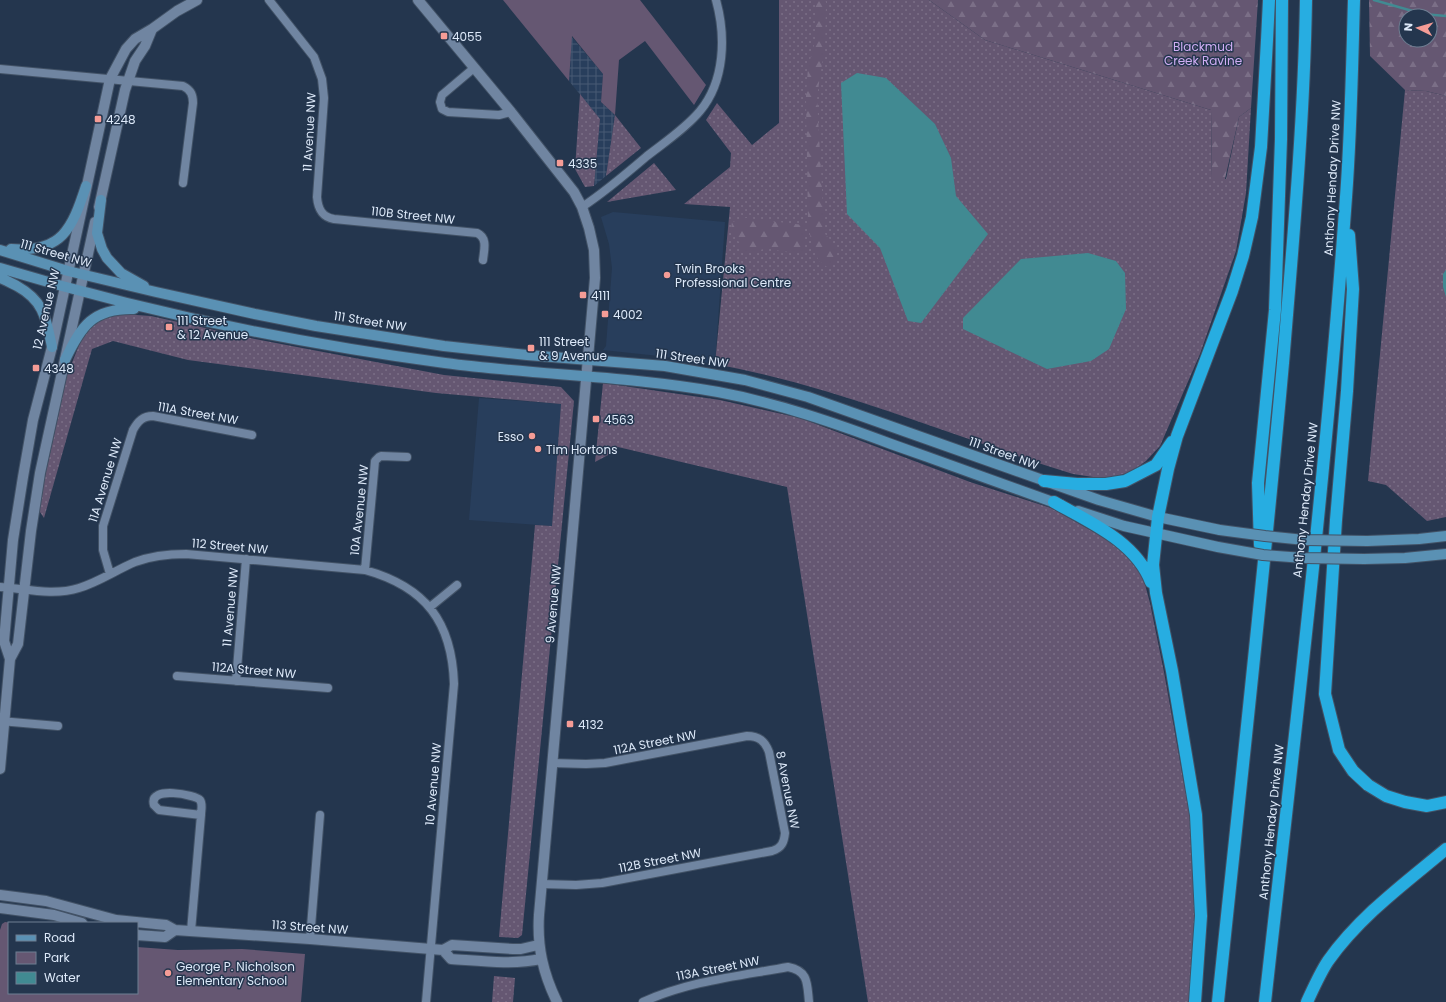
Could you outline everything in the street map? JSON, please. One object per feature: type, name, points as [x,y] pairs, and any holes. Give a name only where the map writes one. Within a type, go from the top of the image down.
[{"type":"highway","points":[[1195,1002],[1201,916],[1196,815],[1172,671],[1156,594],[1153,565],[1158,517],[1168,469],[1177,436],[1232,291],[1243,256],[1252,217],[1261,146],[1268,0]]},
{"type":"highway","points":[[1261,592],[1258,483],[1275,310],[1281,139],[1282,0]]},
{"type":"highway","points":[[1218,1002],[1270,507],[1296,214],[1306,37],[1306,0]]},
{"type":"highway","name":"Anthony Henday Drive NW","points":[[1265,1002],[1324,454],[1347,195],[1354,0]]},
{"type":"highway","points":[[1347,195],[1353,289],[1325,694],[1339,750],[1353,771],[1368,785],[1386,796],[1405,802],[1427,806],[1446,802]]},
{"type":"highway","points":[[1044,481],[1106,484],[1125,481],[1156,465],[1177,436]]},
{"type":"highway","points":[[1054,502],[1098,527],[1119,541],[1136,557],[1148,573],[1156,594]]},
{"type":"highway","points":[[1306,1002],[1328,962],[1363,919],[1446,849]]},
{"type":"main road","points":[[0,249],[27,250],[43,247],[56,241],[69,228],[78,209],[86,186]]},
{"type":"main road","points":[[101,200],[97,233],[102,249],[121,273],[156,292]]},
{"type":"main road","name":"111 Street NW","points":[[0,249],[68,271],[156,292],[254,314],[371,335],[444,346],[665,366],[724,376],[778,388],[829,404],[1099,500],[1158,517],[1220,530],[1305,540],[1367,541],[1419,539],[1446,536]]},
{"type":"main road","points":[[0,268],[65,287],[154,310],[273,335],[375,353],[446,363],[535,373],[662,384],[718,392],[804,413],[1124,526],[1218,547],[1263,555],[1364,560],[1446,554]]},
{"type":"main road","points":[[0,278],[29,292],[39,303],[47,322],[52,347]]},
{"type":"main road","points":[[65,360],[83,328],[96,317],[109,311],[122,308],[154,310]]},
{"type":"street","name":"12 Avenue NW","points":[[0,769],[2,721],[10,659],[18,644],[31,531],[40,473],[83,275],[101,200],[119,80],[116,65],[131,42],[152,29],[184,3],[196,0]]},
{"type":"street","name":"11 Avenue NW","points":[[269,0],[314,57],[320,70],[324,98],[318,197],[320,210]]},
{"type":"street","name":"9 Avenue NW","points":[[418,0],[511,112],[574,192],[586,217],[592,240],[596,269],[538,915],[538,945],[541,959],[557,1002]]},
{"type":"street","points":[[582,207],[608,189],[690,121],[706,104],[716,82],[721,58],[722,25],[716,0]]},
{"type":"street","name":"12 Avenue NW","points":[[10,659],[4,641],[4,587],[33,420],[52,347],[86,186],[119,80],[145,46],[152,29]]},
{"type":"street","points":[[474,68],[442,95],[440,102],[442,109],[448,112],[481,115],[499,115],[511,112]]},
{"type":"street","points":[[0,69],[183,86],[189,90],[193,96],[183,183]]},
{"type":"street","name":"110B Street NW","points":[[320,210],[326,217],[334,219],[477,233],[482,236],[484,240],[483,260]]},
{"type":"street","name":"111A Street NW","points":[[141,419],[144,417],[153,416],[252,435]]},
{"type":"street","name":"11A Avenue NW","points":[[110,574],[103,550],[103,526],[133,430],[141,419]]},
{"type":"street","name":"10A Avenue NW","points":[[366,570],[376,461],[381,456],[407,457]]},
{"type":"street","name":"112 Street NW","points":[[4,587],[52,592],[71,590],[88,585],[141,560],[169,554],[186,554],[366,570],[396,582],[419,597],[430,607]]},
{"type":"street","name":"11 Avenue NW","points":[[236,681],[246,559]]},
{"type":"street","points":[[430,607],[457,585]]},
{"type":"street","name":"10 Avenue NW","points":[[426,1002],[454,684],[450,648],[440,623],[430,607]]},
{"type":"street","name":"112A Street NW","points":[[178,676],[328,688]]},
{"type":"street","points":[[2,721],[58,726]]},
{"type":"street","name":"112A Street NW","points":[[552,762],[586,764],[610,762],[747,736],[761,739]]},
{"type":"street","name":"8 Avenue NW","points":[[761,739],[765,743],[769,752],[785,829],[784,841],[781,846]]},
{"type":"street","points":[[191,931],[202,804],[200,800],[194,796],[162,793],[155,796],[154,805],[159,810],[201,815]]},
{"type":"street","points":[[310,939],[320,815]]},
{"type":"street","name":"112B Street NW","points":[[541,884],[576,885],[602,883],[772,851],[781,846]]},
{"type":"street","name":"113 Street NW","points":[[0,895],[46,901],[116,920],[133,922]]},
{"type":"street","points":[[0,908],[54,915],[78,922]]},
{"type":"street","name":"113 Street NW","points":[[138,923],[166,926],[175,930],[443,950],[452,945],[520,949],[538,945]]},
{"type":"street","name":"113 Street NW","points":[[138,935],[165,937],[175,930]]},
{"type":"street","name":"113 Street NW","points":[[443,950],[451,959],[511,963],[529,962],[541,959]]},
{"type":"street","name":"113A Street NW","points":[[643,1002],[670,990],[703,982],[788,967],[799,970],[803,973],[806,981],[809,1002]]},
{"type":"shaded area","points":[[571,36],[603,74],[601,102],[615,115],[606,176],[594,186],[600,119],[569,81]]},
{"type":"shaded area","points":[[613,212],[725,222],[715,364],[603,350],[606,346],[612,268],[609,244],[601,217]]},
{"type":"shaded area","points":[[479,398],[561,404],[552,526],[469,520]]},
{"type":"green space","points":[[503,0],[640,0],[706,85],[694,105],[645,41],[619,60],[615,115],[601,102],[603,74],[572,36],[569,81]]},
{"type":"green space","points":[[779,0],[929,0],[985,40],[1211,110],[1212,179],[1226,179],[1239,117],[1251,108],[1246,193],[1236,251],[1200,354],[1160,446],[1146,461],[1131,472],[1113,477],[1100,478],[1073,474],[851,399],[761,374],[715,364],[730,207],[684,204],[730,167],[731,153],[706,120],[717,103],[752,145],[779,123]]},
{"type":"green space","points":[[815,0],[825,0],[826,2],[825,47],[817,98],[825,234],[836,246],[837,260],[827,267],[819,261],[812,246],[808,222],[806,96],[808,67],[816,38]]},
{"type":"green space","name":"Blackmud Creek Ravine","points":[[929,0],[1258,0],[1251,108],[1239,117],[1225,179],[1212,180],[1211,110],[985,40]]},
{"type":"green space","points":[[1369,0],[1446,0],[1446,96],[1426,91],[1405,90],[1370,56]]},
{"type":"green space","points":[[1405,90],[1426,91],[1446,96],[1446,517],[1427,521],[1386,485],[1368,481]]},
{"type":"green space","points":[[580,94],[600,119],[594,186],[585,187],[575,169]]},
{"type":"green space","points":[[615,115],[641,148],[606,176]]},
{"type":"green space","points":[[654,163],[676,190],[607,202]]},
{"type":"green space","points":[[746,218],[803,225],[803,253],[785,252],[766,248],[752,253],[744,253],[736,236],[731,230],[732,222]]},
{"type":"green space","points":[[122,314],[151,316],[255,339],[444,375],[561,387],[574,401],[522,935],[518,938],[499,937],[535,525],[552,526],[561,404],[436,393],[188,360],[113,341],[92,349],[44,518],[38,509],[67,375],[84,333],[101,319]]},
{"type":"green space","points":[[603,383],[720,400],[800,418],[970,482],[1051,508],[1117,545],[1133,559],[1143,577],[1150,603],[1190,817],[1196,909],[1189,1002],[868,1002],[787,487],[618,447],[610,454],[595,462]]},
{"type":"green space","points":[[8,922],[8,994],[138,994],[138,947],[178,950],[242,949],[305,954],[301,1002],[0,1002],[0,930],[2,924]]},
{"type":"green space","points":[[494,976],[515,978],[513,1002],[492,1002]]},
{"type":"water","points":[[857,73],[886,78],[935,124],[951,158],[956,196],[988,234],[921,323],[908,321],[880,248],[847,214],[841,83]]},
{"type":"water","points":[[1088,253],[1116,261],[1125,273],[1126,309],[1109,349],[1091,361],[1047,369],[963,329],[963,318],[1021,259]]},
{"type":"water","points":[[1446,270],[1446,297],[1443,287],[1443,274]]},
{"type":"waterway","points":[[1374,0],[1423,14],[1446,16]]},
{"type":"place","name":"4055","points":[[444,36]]},
{"type":"place","name":"4248","points":[[98,119]]},
{"type":"place","name":"4335","points":[[560,163]]},
{"type":"place","name":"Twin Brooks Professional Centre","points":[[667,275]]},
{"type":"place","name":"4111","points":[[583,295]]},
{"type":"place","name":"4002","points":[[605,314]]},
{"type":"place","name":"111 Street & 12 Avenue","points":[[169,327]]},
{"type":"place","name":"111 Street & 9 Avenue","points":[[531,348]]},
{"type":"place","name":"4348","points":[[36,368]]},
{"type":"place","name":"4563","points":[[596,419]]},
{"type":"place","name":"Esso","points":[[532,436]]},
{"type":"place","name":"Tim Hortons","points":[[538,449]]},
{"type":"place","name":"4132","points":[[570,724]]},
{"type":"place","name":"George P. Nicholson Elementary School","points":[[168,973]]}]
